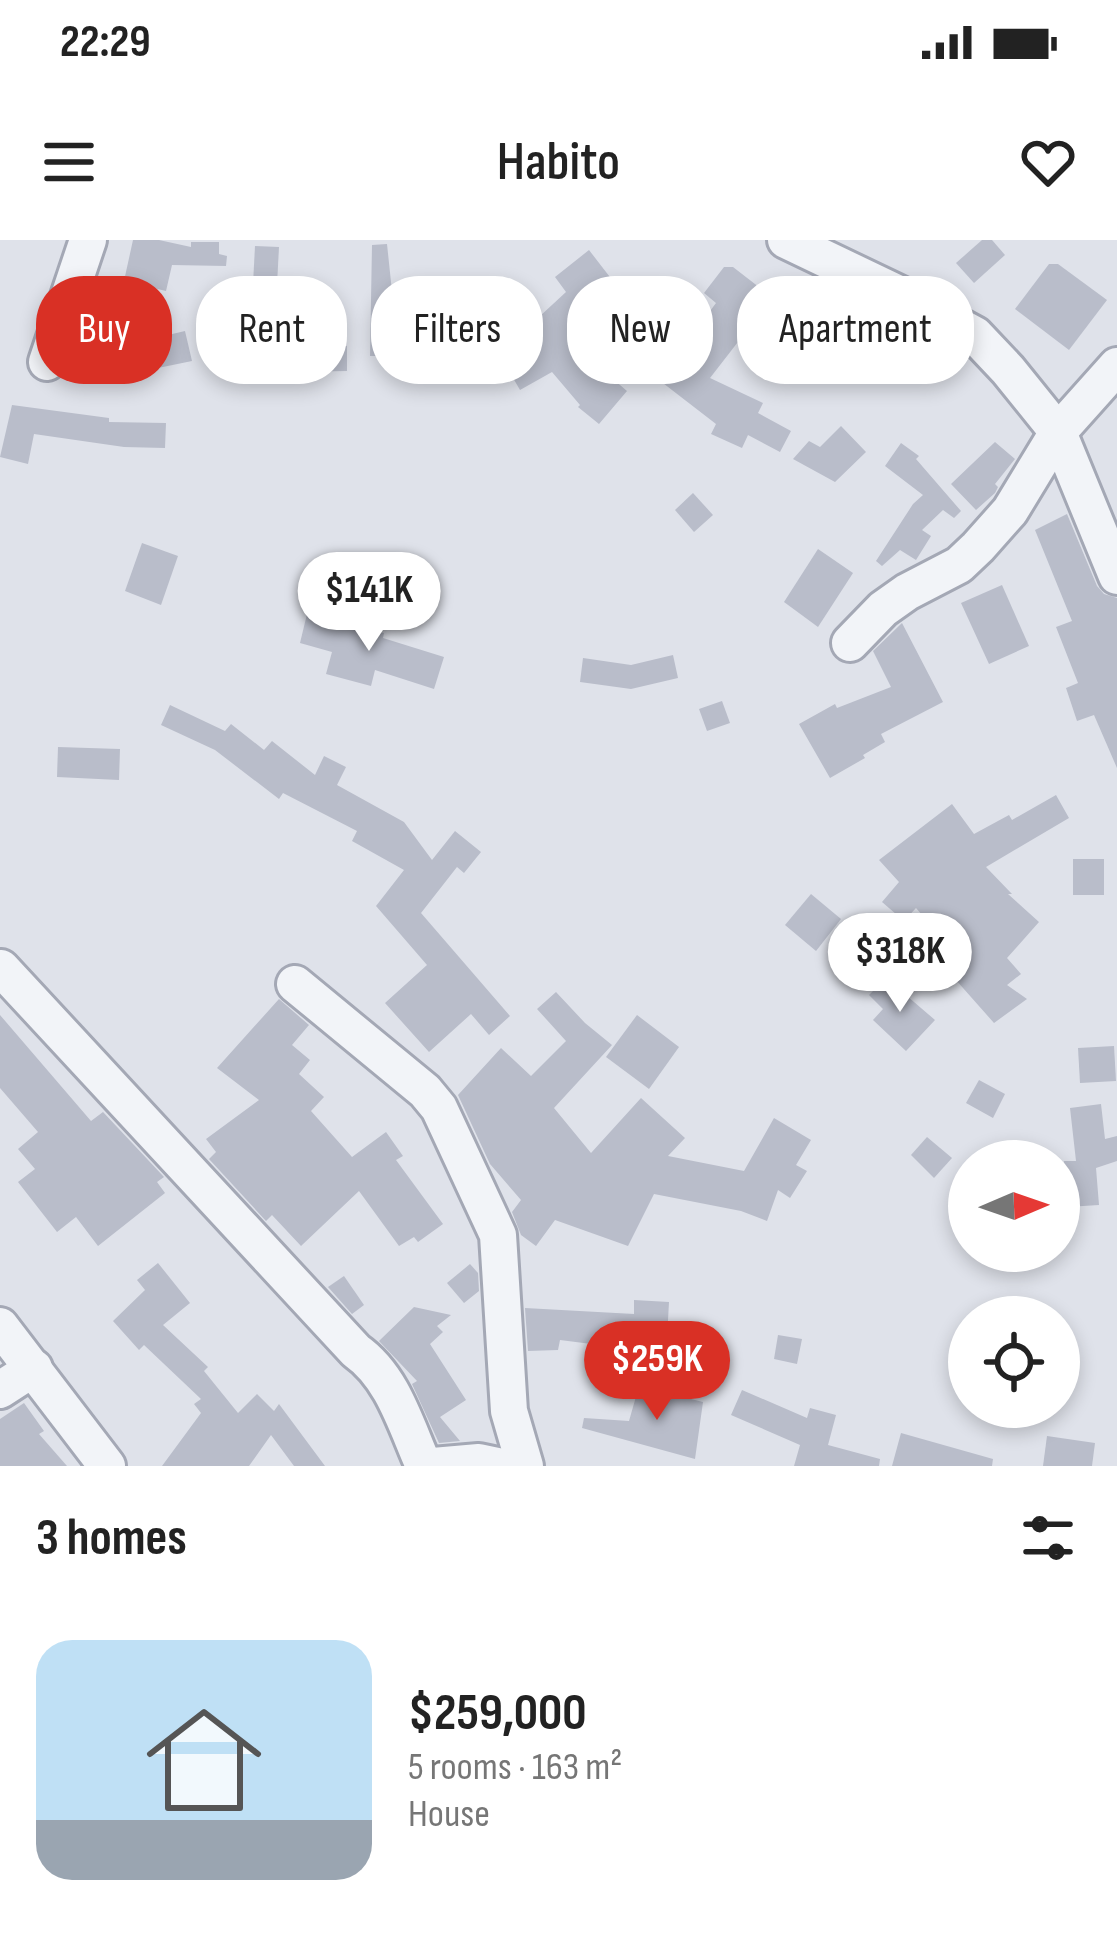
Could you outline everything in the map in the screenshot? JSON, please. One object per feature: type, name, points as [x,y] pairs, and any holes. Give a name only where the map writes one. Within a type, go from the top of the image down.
[{"type":"street","points":[[76,276],[88,240]]},
{"type":"street","points":[[786,240],[975,335],[1058,432],[1117,575]]},
{"type":"street","points":[[850,643],[883,609],[959,565],[978,547],[1010,511],[1058,432],[1117,365]]},
{"type":"street","points":[[1,968],[356,1351],[373,1363],[385,1379],[424,1466]]},
{"type":"street","points":[[295,984],[425,1090],[439,1108],[498,1235],[508,1411],[525,1466]]},
{"type":"street","points":[[0,1326],[107,1466]]},
{"type":"street","points":[[0,1390],[34,1368]]},
{"type":"street","points":[[434,1466],[479,1462],[498,1466]]},
{"type":"building","points":[[133,240],[191,247],[191,242],[219,242],[219,254],[227,256],[226,266],[172,265],[169,276],[125,276]]},
{"type":"building","points":[[982,240],[992,240],[1005,255],[974,283],[974,276],[968,276],[956,263]]},
{"type":"building","points":[[387,244],[390,276],[371,276],[372,245]]},
{"type":"building","points":[[255,246],[279,247],[277,276],[253,276]]},
{"type":"building","points":[[589,250],[609,276],[567,276],[567,384],[619,384],[627,391],[599,424],[578,407],[552,372],[543,377],[543,313],[566,292],[555,277]]},
{"type":"building","points":[[1049,264],[1058,264],[1107,300],[1069,350],[1015,309]]},
{"type":"building","points":[[724,267],[733,267],[745,276],[737,276],[737,343],[713,374],[716,303],[713,281]]},
{"type":"building","points":[[185,331],[192,361],[172,365],[172,334]]},
{"type":"building","points":[[713,379],[763,403],[758,413],[791,431],[780,452],[748,435],[742,448],[711,434],[716,424],[664,384],[713,384]]},
{"type":"building","points":[[12,405],[109,418],[109,422],[166,423],[165,448],[34,434],[28,464],[0,457]]},
{"type":"building","points":[[841,426],[866,452],[835,482],[793,459],[809,441],[820,447]]},
{"type":"building","points":[[995,442],[1015,459],[995,484],[995,493],[976,510],[951,484]]},
{"type":"building","points":[[901,443],[919,456],[916,459],[961,511],[954,518],[943,510],[922,530],[931,536],[916,560],[900,550],[882,566],[876,561],[923,495],[885,466]]},
{"type":"building","points":[[693,493],[713,515],[694,532],[675,510]]},
{"type":"building","points":[[1067,514],[1097,586],[1117,598],[1117,768],[1094,715],[1077,721],[1066,688],[1078,683],[1056,627],[1072,621],[1035,530]]},
{"type":"building","points":[[142,543],[178,556],[161,605],[125,591]]},
{"type":"building","points":[[818,549],[853,573],[818,627],[784,602]]},
{"type":"building","points":[[1002,585],[1029,646],[989,664],[961,603]]},
{"type":"building","points":[[307,614],[384,633],[383,638],[444,657],[434,689],[375,670],[371,686],[326,674],[332,652],[300,643]]},
{"type":"building","points":[[902,623],[943,702],[881,734],[885,742],[830,778],[799,724],[835,704],[837,708],[891,687],[873,651]]},
{"type":"building","points":[[673,655],[678,678],[631,689],[580,682],[583,658],[631,665]]},
{"type":"building","points":[[722,701],[730,723],[707,731],[699,709]]},
{"type":"building","points":[[170,705],[225,731],[231,724],[264,750],[272,741],[315,775],[324,756],[346,767],[337,785],[404,822],[432,860],[455,831],[481,852],[464,873],[457,867],[421,913],[510,1016],[489,1035],[471,1014],[429,1052],[385,1003],[427,965],[376,906],[404,870],[352,841],[357,831],[283,793],[279,799],[215,750],[161,725]]},
{"type":"building","points":[[58,747],[120,749],[119,780],[57,777]]},
{"type":"building","points":[[1056,795],[1069,818],[986,867],[1039,922],[1007,958],[1021,974],[1007,985],[1027,999],[994,1023],[940,962],[953,951],[916,908],[904,921],[882,902],[899,882],[879,860],[952,804],[974,834],[1009,815],[1012,820]]},
{"type":"building","points":[[1073,859],[1104,859],[1104,895],[1073,895]]},
{"type":"building","points":[[811,894],[841,919],[816,951],[785,925]]},
{"type":"building","points":[[886,978],[935,1020],[906,1051],[873,1020],[883,1009],[869,995]]},
{"type":"building","points":[[556,992],[612,1045],[554,1108],[591,1153],[641,1098],[685,1138],[668,1156],[744,1171],[774,1118],[811,1140],[796,1165],[807,1171],[790,1198],[778,1190],[767,1221],[741,1211],[654,1194],[628,1246],[555,1220],[536,1246],[521,1235],[512,1212],[521,1200],[490,1164],[458,1095],[501,1048],[531,1076],[566,1041],[537,1009]]},
{"type":"building","points":[[279,999],[309,1025],[292,1045],[310,1060],[299,1074],[324,1097],[311,1111],[352,1157],[386,1132],[403,1156],[396,1160],[443,1224],[418,1242],[414,1237],[399,1246],[359,1191],[301,1246],[272,1215],[266,1221],[209,1159],[216,1152],[206,1139],[259,1100],[217,1068]]},
{"type":"building","points":[[0,1015],[91,1121],[103,1112],[164,1177],[157,1182],[165,1193],[98,1246],[76,1217],[57,1232],[18,1182],[35,1169],[18,1149],[38,1132],[0,1088]]},
{"type":"building","points":[[637,1015],[679,1047],[649,1089],[606,1057]]},
{"type":"building","points":[[1114,1046],[1116,1081],[1080,1083],[1078,1048]]},
{"type":"building","points":[[979,1080],[1005,1094],[993,1118],[966,1103]]},
{"type":"building","points":[[1101,1104],[1105,1139],[1117,1136],[1117,1161],[1096,1168],[1099,1205],[1080,1206],[1080,1140],[1074,1140],[1070,1108]]},
{"type":"building","points":[[927,1137],[948,1155],[948,1162],[934,1178],[911,1155]]},
{"type":"building","points":[[158,1263],[190,1303],[163,1325],[208,1367],[204,1371],[238,1413],[257,1394],[274,1411],[279,1404],[325,1466],[294,1466],[271,1435],[249,1466],[162,1466],[201,1413],[194,1404],[201,1399],[144,1345],[139,1350],[113,1321],[145,1290],[137,1280]]},
{"type":"building","points":[[470,1264],[478,1273],[479,1291],[464,1303],[447,1283]]},
{"type":"building","points":[[344,1276],[364,1305],[352,1314],[328,1287]]},
{"type":"building","points":[[634,1300],[669,1302],[667,1338],[636,1333],[631,1349],[560,1340],[558,1350],[528,1351],[525,1308],[634,1314]]},
{"type":"building","points":[[414,1307],[451,1315],[437,1326],[443,1332],[430,1344],[466,1400],[440,1417],[460,1441],[439,1443],[412,1384],[417,1381],[379,1341]]},
{"type":"building","points":[[778,1335],[802,1339],[797,1364],[774,1359]]},
{"type":"building","points":[[639,1386],[703,1402],[695,1459],[582,1428],[584,1418],[629,1421]]},
{"type":"building","points":[[742,1390],[807,1418],[810,1408],[836,1415],[828,1445],[880,1459],[879,1466],[794,1466],[800,1445],[731,1415]]},
{"type":"building","points":[[24,1403],[44,1431],[39,1434],[67,1466],[0,1466],[0,1419]]},
{"type":"building","points":[[901,1433],[993,1459],[992,1466],[892,1466]]},
{"type":"building","points":[[1047,1436],[1095,1443],[1092,1466],[1043,1466]]}]
